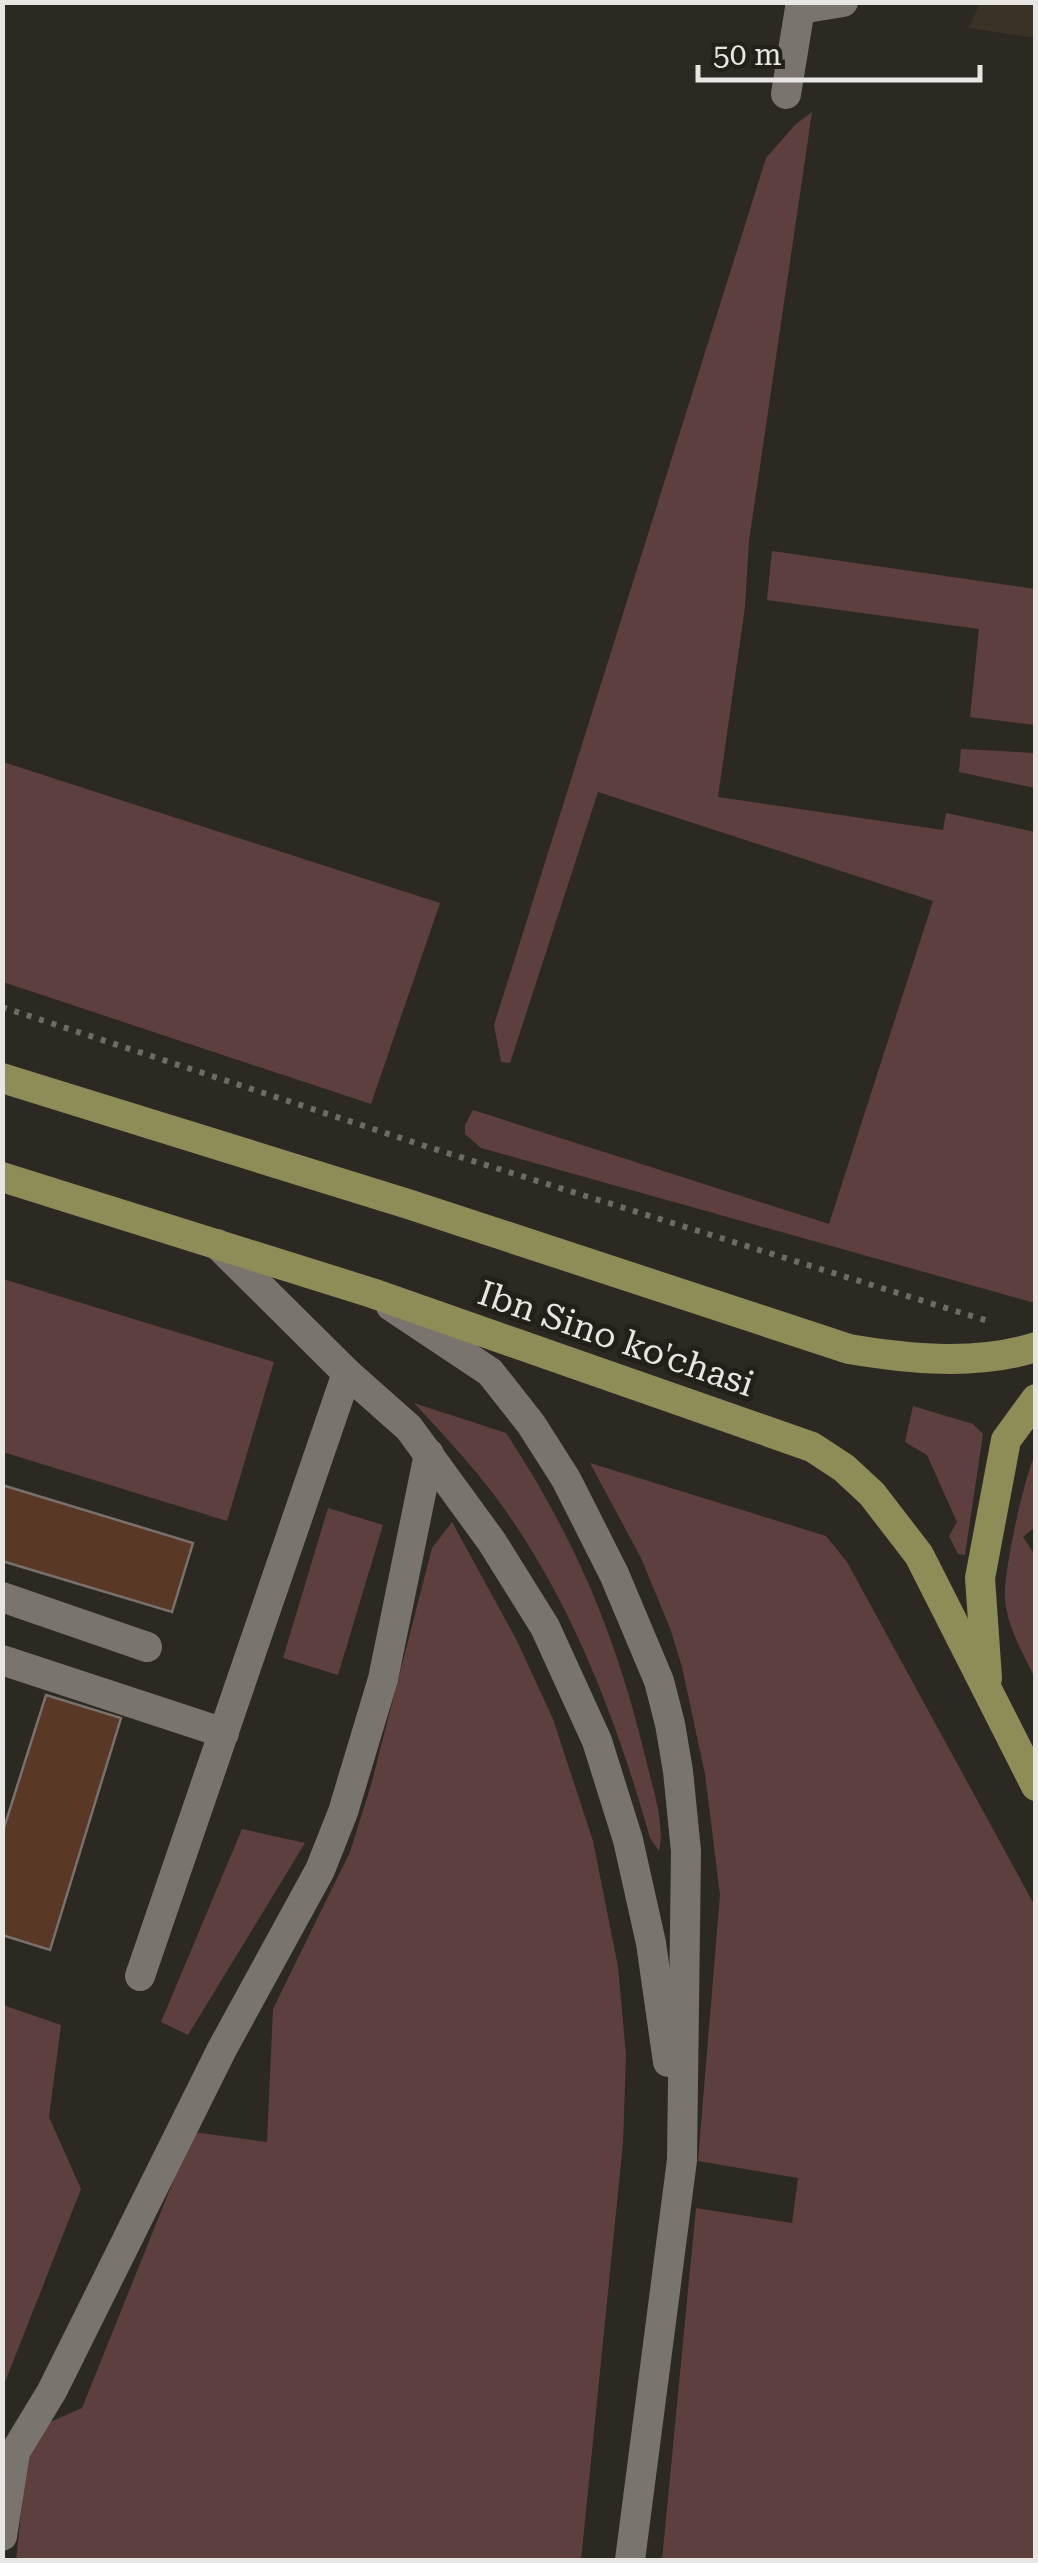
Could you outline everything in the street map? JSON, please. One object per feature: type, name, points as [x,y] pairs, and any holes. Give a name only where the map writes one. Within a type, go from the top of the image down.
[{"type":"main road","name":"Ibn Sino ko'chasi","points":[[2,1078],[408,1204],[848,1349],[906,1357],[969,1358],[1036,1347]]},
{"type":"main road","name":"Ibn Sino ko'chasi","points":[[2,1177],[372,1293],[812,1447],[844,1468],[898,1524],[919,1555],[1036,1786]]},
{"type":"main road","points":[[988,1692],[980,1578],[1006,1440],[1036,1398]]},
{"type":"lane","points":[[786,94],[800,6],[843,2]]},
{"type":"lane","points":[[217,1244],[347,1373],[409,1428],[492,1542],[545,1627],[596,1742],[628,1840],[651,1942],[682,2160]]},
{"type":"lane","points":[[372,1293],[490,1372],[531,1424],[591,1525],[659,1681],[678,1772],[686,1851],[682,2160],[630,2560]]},
{"type":"lane","points":[[140,1976],[347,1373]]},
{"type":"lane","points":[[2,2536],[15,2452],[52,2391],[222,2049],[320,1870],[343,1812],[383,1679],[429,1454]]},
{"type":"lane","points":[[2,1597],[146,1646]]},
{"type":"lane","points":[[2,1660],[224,1732]]},
{"type":"path","points":[[2,1007],[447,1153],[994,1323]]},
{"type":"shaded area","points":[[980,3],[1035,3],[1035,38],[969,28]]},
{"type":"shaded area","points":[[812,112],[749,541],[745,607],[718,797],[943,830],[946,813],[1035,832],[1035,1303],[481,1148],[465,1134],[473,1110],[829,1224],[933,901],[598,792],[510,1063],[501,1062],[494,1025],[766,158]]},
{"type":"shaded area","points":[[772,551],[1035,589],[1035,725],[970,717],[979,629],[767,600]]},
{"type":"shaded area","points":[[961,749],[1035,753],[1035,788],[959,772]]},
{"type":"shaded area","points":[[3,762],[440,903],[371,1104],[3,982]]},
{"type":"shaded area","points":[[3,1279],[274,1362],[227,1521],[3,1452]]},
{"type":"shaded area","points":[[414,1403],[506,1433],[554,1514],[593,1594],[623,1677],[658,1809],[659,1851],[650,1838],[588,1659],[546,1575],[495,1496]]},
{"type":"shaded area","points":[[913,1406],[973,1424],[983,1434],[965,1555],[958,1554],[949,1536],[957,1522],[927,1455],[905,1442]]},
{"type":"shaded area","points":[[1035,1455],[1035,1527],[1023,1537],[1035,1555],[1035,1678],[1012,1629],[1005,1598],[1015,1526]]},
{"type":"shaded area","points":[[590,1463],[826,1536],[847,1562],[1035,1906],[1035,2560],[662,2560],[696,2208],[792,2223],[798,2178],[698,2161],[720,1895],[705,1774],[670,1628],[641,1558]]},
{"type":"shaded area","points":[[328,1508],[383,1525],[338,1675],[283,1658]]},
{"type":"shaded area","points":[[452,1522],[516,1639],[553,1719],[593,1841],[618,1967],[626,2055],[623,2143],[581,2560],[16,2560],[27,2458],[48,2423],[82,2408],[193,2132],[267,2142],[273,2009],[350,1852],[432,1548]]},
{"type":"shaded area","points":[[242,1829],[305,1843],[188,2035],[161,2022]]},
{"type":"shaded area","points":[[3,2005],[61,2025],[49,2117],[81,2189],[3,2387]]},
{"type":"building","points":[[2,1485],[193,1543],[172,1612],[2,1561]]},
{"type":"building","points":[[46,1695],[121,1718],[50,1950],[2,1935],[2,1834]]}]
